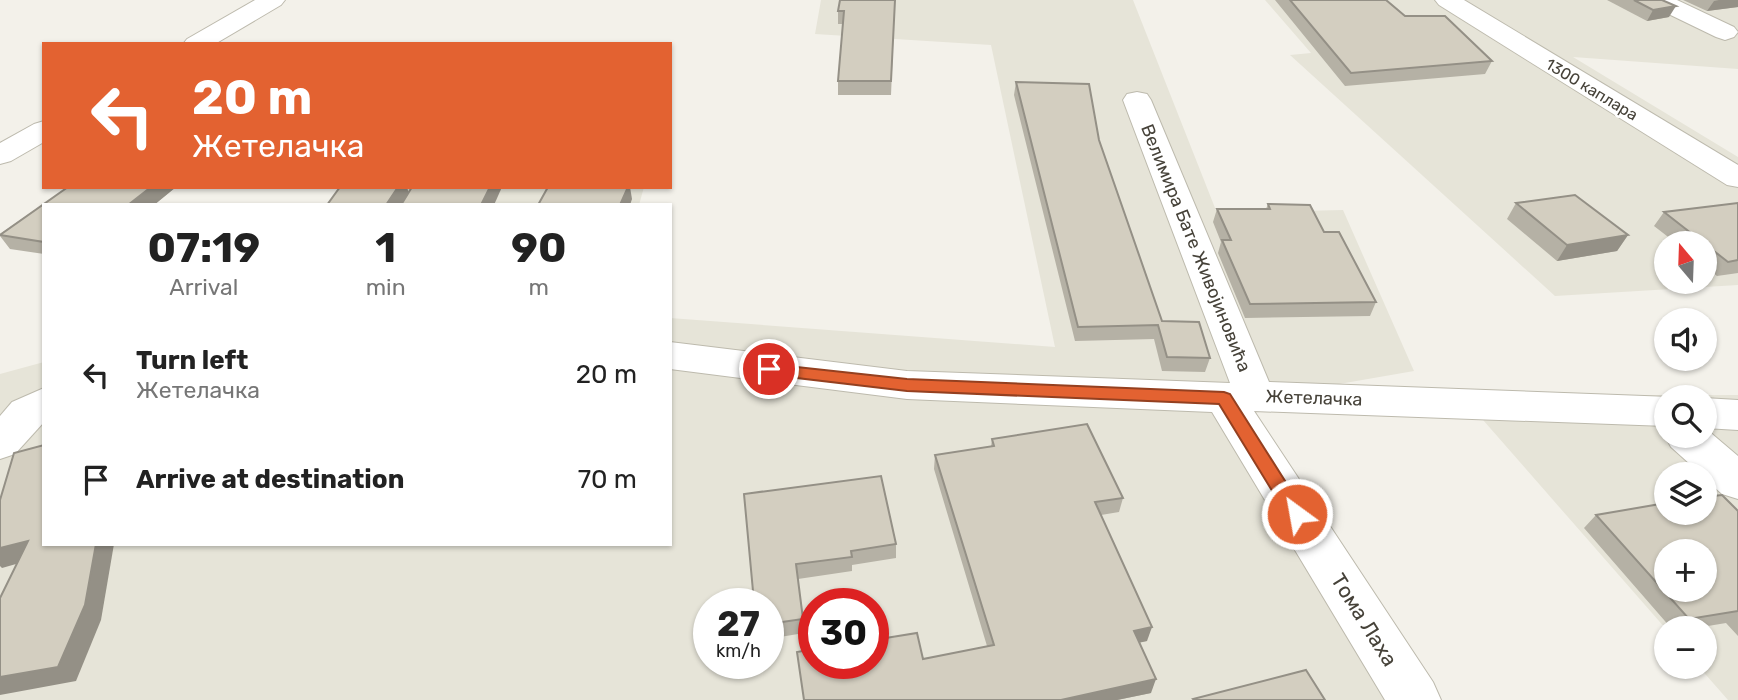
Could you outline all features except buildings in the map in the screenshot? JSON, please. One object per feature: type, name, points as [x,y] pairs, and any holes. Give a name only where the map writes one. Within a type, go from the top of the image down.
[{"type":"street","points":[[200,42],[273,0]]},
{"type":"street","name":"1300 каплара","points":[[1447,0],[1738,177]]},
{"type":"street","points":[[1658,0],[1725,32]]},
{"type":"street","name":"Велимира Бате Живојиновића","points":[[1137,100],[1240,397]]},
{"type":"street","points":[[0,155],[42,131]]},
{"type":"street","name":"Жетелачка","points":[[672,355],[907,385],[1240,397],[1654,418]]},
{"type":"street","name":"Тома Лаха","points":[[1240,397],[1414,700]]},
{"type":"street","points":[[0,442],[27,413],[42,404]]},
{"type":"street","points":[[1717,414],[1738,415]]},
{"type":"street","points":[[1701,448],[1738,482]]},
{"type":"shaded area","points":[[821,0],[1133,0],[1217,213],[1343,210],[1414,371],[1212,406],[1391,700],[0,700],[0,374],[42,363],[42,546],[672,546],[672,318],[1055,347],[991,45],[815,34]]},
{"type":"shaded area","points":[[1265,0],[1738,0],[1738,69],[1573,57],[1738,157],[1738,285],[1717,286],[1717,231],[1654,231],[1654,290],[1555,296],[1290,55],[1311,53]]},
{"type":"shaded area","points":[[347,189],[643,189],[640,203],[330,203]]},
{"type":"shaded area","points":[[1654,395],[1654,448],[1717,448],[1717,395],[1738,395],[1738,700],[1728,700],[1710,679],[1717,679],[1717,616],[1655,616],[1462,396]]},
{"type":"route","points":[[769,369],[907,385],[1224,398],[1297,514]]}]
